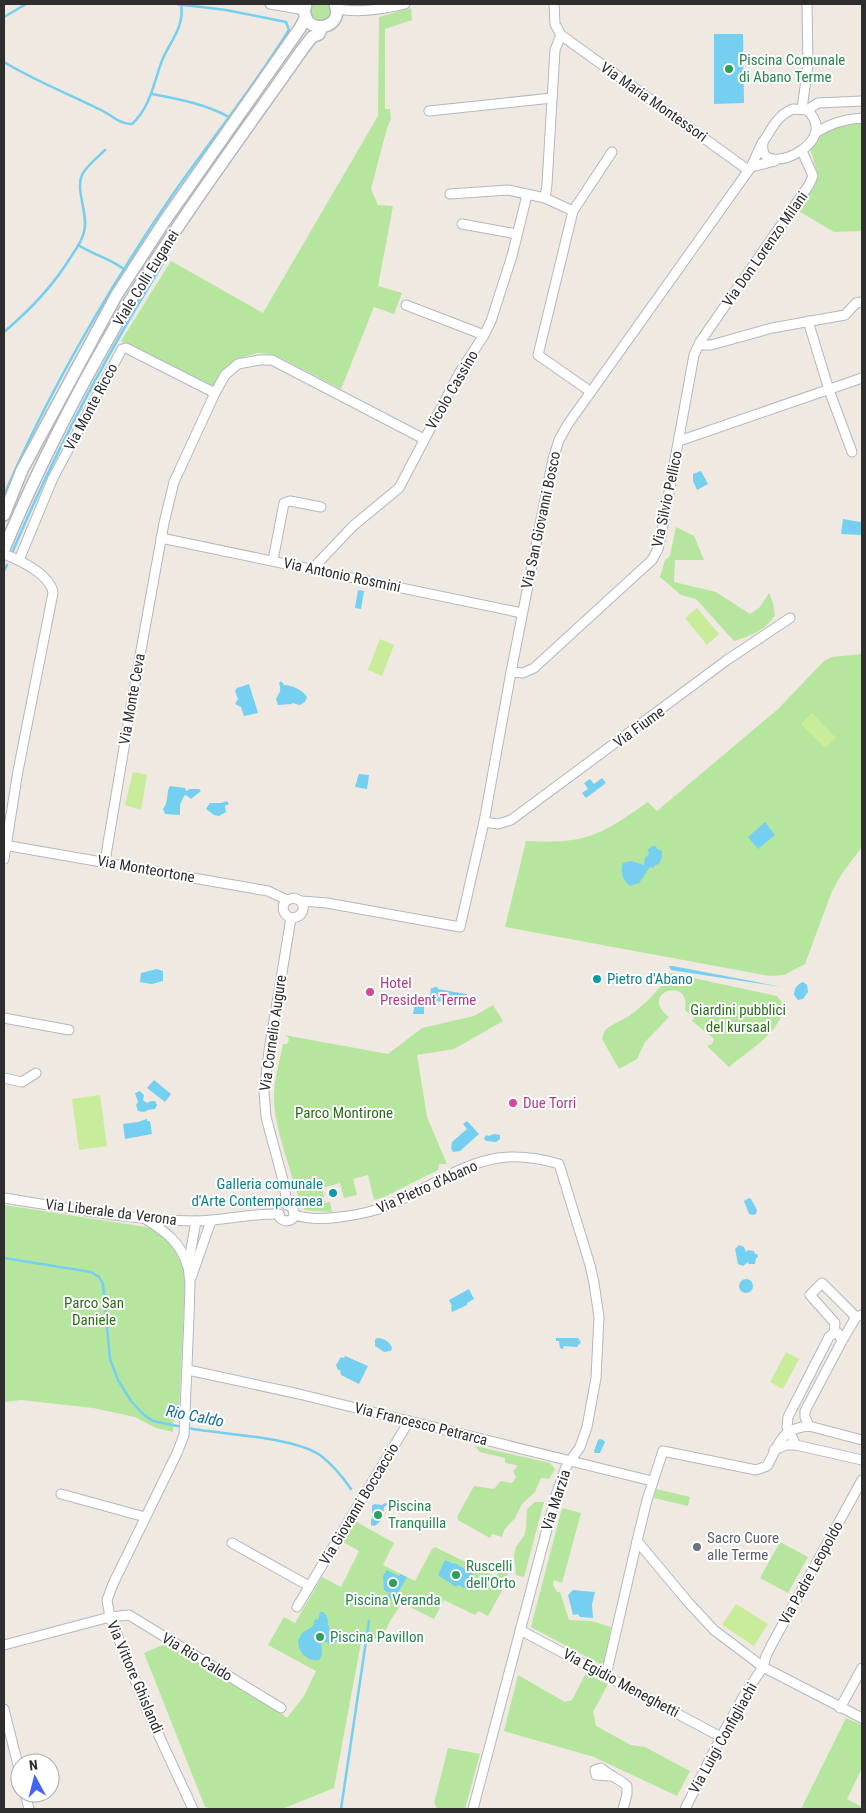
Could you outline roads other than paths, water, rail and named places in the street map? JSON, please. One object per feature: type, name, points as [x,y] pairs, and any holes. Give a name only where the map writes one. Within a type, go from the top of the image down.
[{"type":"main road","name":"Viale Colli Euganei","points":[[4,549],[29,493],[76,398],[129,304],[182,222],[302,50],[312,37],[318,34],[322,27],[335,20],[337,6]]},
{"type":"main road","points":[[306,10],[312,24],[322,27]]},
{"type":"main road","name":"Viale Colli Euganei","points":[[4,515],[22,470],[116,296],[164,222],[244,111],[300,28],[306,10]]},
{"type":"street","points":[[270,4],[306,10]]},
{"type":"street","points":[[337,6],[358,12],[405,4]]},
{"type":"street","points":[[545,198],[555,50],[560,35],[555,24],[554,4]]},
{"type":"street","points":[[806,4],[808,65],[805,109],[815,119],[817,132]]},
{"type":"street","name":"Via Maria Montessori","points":[[560,35],[749,168]]},
{"type":"street","points":[[429,110],[552,98]]},
{"type":"street","name":"Via San Giovanni Bosco","points":[[460,927],[484,822],[552,459],[559,440],[590,392],[749,168],[762,142],[776,121],[785,112],[793,109],[805,109],[818,103],[862,101]]},
{"type":"street","points":[[749,168],[791,157],[802,151],[817,132],[837,122],[862,118]]},
{"type":"street","points":[[762,142],[764,155],[767,159],[778,160]]},
{"type":"street","name":"Via Don Lorenzo Milani","points":[[679,441],[679,431],[690,372],[694,355],[700,342],[809,185],[813,176],[802,151]]},
{"type":"street","points":[[590,392],[538,355],[573,211],[612,152]]},
{"type":"street","points":[[450,194],[508,190],[545,198],[573,211]]},
{"type":"street","name":"Vicolo Cassino","points":[[315,569],[316,565],[352,526],[399,488],[460,372],[484,335],[497,307],[526,195]]},
{"type":"street","points":[[462,224],[517,234]]},
{"type":"street","points":[[700,342],[704,345],[711,344],[808,320],[845,315],[856,303],[862,302]]},
{"type":"street","points":[[406,305],[484,335]]},
{"type":"street","points":[[808,320],[829,390],[852,452]]},
{"type":"street","name":"Via Monte Ricco","points":[[19,560],[53,478],[122,349],[126,348],[215,393]]},
{"type":"street","name":"Via Monte Ceva","points":[[105,861],[161,538],[174,482],[215,393],[225,376],[238,364],[259,360],[272,360],[424,439]]},
{"type":"street","name":"Via Silvio Pellico","points":[[511,672],[523,673],[534,668],[652,560],[658,549],[661,536],[679,441],[862,378]]},
{"type":"street","points":[[273,560],[284,503],[290,501],[322,507]]},
{"type":"street","name":"Via Antonio Rosmini","points":[[161,538],[522,613]]},
{"type":"street","points":[[4,554],[19,560],[45,577],[52,586],[53,593],[18,771],[4,859]]},
{"type":"street","name":"Via Fiume","points":[[484,822],[498,824],[511,820],[727,660],[790,618]]},
{"type":"street","name":"Via Monteortone","points":[[5,845],[268,891],[288,900],[294,898],[301,901],[327,903],[460,927]]},
{"type":"street","points":[[288,900],[283,905],[283,910],[291,918],[296,918],[302,914],[304,907],[301,901]]},
{"type":"street","name":"Via Cornelio Augure","points":[[287,1205],[284,1184],[266,1117],[264,1092],[268,1051],[291,918]]},
{"type":"street","points":[[4,1018],[69,1030]]},
{"type":"street","points":[[4,1078],[22,1082],[36,1073]]},
{"type":"street","name":"Via Pietro d'Abano","points":[[295,1215],[304,1218],[326,1219],[371,1212],[392,1204],[455,1172],[495,1158],[528,1158],[559,1164]]},
{"type":"street","name":"Via Marzia","points":[[474,1809],[556,1495],[569,1462],[580,1447],[587,1427],[596,1378],[599,1317],[594,1283],[559,1164]]},
{"type":"street","name":"Via Liberale da Verona","points":[[4,1198],[144,1219],[211,1221],[257,1214],[279,1214]]},
{"type":"street","points":[[287,1205],[293,1208],[295,1215],[292,1220],[286,1221],[280,1218],[279,1214],[282,1207],[287,1205]]},
{"type":"street","name":"Via Vittore Ghislandi","points":[[144,1219],[171,1236],[184,1254],[188,1266],[190,1283],[186,1420],[184,1435],[178,1453],[112,1584],[107,1600],[110,1617],[147,1710],[193,1809]]},
{"type":"street","name":"Via Vittore Ghislandi","points":[[188,1266],[196,1221]]},
{"type":"street","name":"Via Vittore Ghislandi","points":[[190,1283],[211,1221]]},
{"type":"street","points":[[796,1445],[787,1422],[790,1412],[829,1337],[834,1333],[835,1323],[810,1295],[822,1283],[859,1316],[842,1341],[805,1411],[805,1417],[809,1426]]},
{"type":"street","points":[[834,1333],[840,1334],[842,1341]]},
{"type":"street","name":"Via Francesco Petrarca","points":[[188,1370],[299,1394],[652,1481]]},
{"type":"street","name":"Via Giovanni Boccaccio","points":[[297,1607],[409,1421]]},
{"type":"street","points":[[606,1675],[652,1481],[664,1451],[756,1470],[764,1468],[769,1462],[779,1440],[789,1431],[809,1426],[862,1440]]},
{"type":"street","points":[[774,1450],[786,1445],[796,1445],[862,1460]]},
{"type":"street","name":"Via Padre Leopoldo","points":[[763,1667],[772,1644],[862,1480]]},
{"type":"street","points":[[61,1494],[145,1517]]},
{"type":"street","points":[[638,1541],[705,1622],[763,1667],[862,1718]]},
{"type":"street","points":[[232,1543],[309,1586]]},
{"type":"street","name":"Via Rio Caldo","points":[[4,1645],[110,1617],[129,1615],[281,1708]]},
{"type":"street","name":"Via Egidio Meneghetti","points":[[520,1630],[721,1736]]},
{"type":"street","name":"Via Luigi Configliachi","points":[[685,1809],[721,1736],[763,1667]]},
{"type":"street","points":[[840,1708],[862,1668]]},
{"type":"street","points":[[4,1709],[15,1753]]},
{"type":"street","points":[[609,1776],[620,1780],[627,1786],[624,1809]]},
{"type":"water","name":"Piscina Comunale di Abano Terme","points":[[714,34],[743,34],[744,103],[714,104]]},
{"type":"water","points":[[701,471],[708,484],[697,490],[693,481],[693,474]]},
{"type":"water","points":[[843,519],[862,521],[862,535],[841,534]]},
{"type":"water","points":[[358,590],[364,591],[361,609],[355,608]]},
{"type":"water","points":[[281,681],[284,685],[294,687],[303,692],[307,697],[305,702],[300,705],[292,703],[278,705],[276,699],[280,692],[279,683]]},
{"type":"water","points":[[249,684],[258,713],[244,716],[241,707],[235,704],[238,699],[235,691],[237,688]]},
{"type":"water","points":[[359,774],[369,775],[367,789],[355,787]]},
{"type":"water","points":[[602,778],[606,783],[586,798],[582,793],[588,789],[584,783],[590,779],[594,784]]},
{"type":"water","points":[[170,786],[185,788],[186,791],[199,789],[201,791],[191,799],[186,795],[184,796],[180,805],[180,815],[165,814],[163,809]]},
{"type":"water","points":[[227,801],[229,804],[225,806],[226,812],[219,816],[206,809],[210,803]]},
{"type":"water","points":[[765,822],[775,835],[758,849],[748,837]]},
{"type":"water","points":[[653,846],[662,851],[659,864],[653,868],[650,867],[639,883],[630,886],[622,875],[623,863],[631,861],[644,865],[645,857],[648,856],[649,852],[647,850]]},
{"type":"water","points":[[669,966],[673,966],[782,987],[671,970]]},
{"type":"water","points":[[157,969],[163,971],[163,981],[152,984],[140,982],[141,973]]},
{"type":"water","points":[[803,982],[807,985],[808,992],[803,999],[798,1000],[794,995],[795,991],[798,985]]},
{"type":"water","points":[[431,988],[466,994],[468,996],[467,1004],[465,1006],[431,1000],[430,1003],[419,1004],[424,1006],[424,1014],[413,1014],[416,1000],[424,1001],[426,997],[430,996]]},
{"type":"water","points":[[154,1080],[171,1094],[165,1102],[147,1088]]},
{"type":"water","points":[[140,1091],[144,1095],[143,1100],[147,1103],[155,1101],[157,1105],[155,1109],[144,1112],[138,1111],[135,1093]]},
{"type":"water","points":[[147,1119],[147,1121],[150,1121],[152,1134],[125,1139],[123,1124]]},
{"type":"water","points":[[467,1121],[479,1134],[460,1151],[453,1152],[451,1148],[452,1142],[467,1129],[463,1124]]},
{"type":"water","points":[[486,1135],[500,1135],[500,1139],[496,1142],[484,1139]]},
{"type":"water","points":[[749,1198],[757,1210],[756,1214],[753,1215],[749,1214],[744,1201]]},
{"type":"water","points":[[739,1245],[744,1247],[746,1252],[748,1250],[754,1251],[757,1254],[758,1257],[755,1264],[749,1264],[748,1262],[743,1266],[738,1264],[735,1249]]},
{"type":"water","points":[[746,1279],[751,1281],[753,1286],[751,1291],[746,1293],[741,1291],[739,1286],[741,1281]]},
{"type":"water","points":[[469,1289],[474,1299],[467,1303],[467,1305],[452,1312],[449,1300]]},
{"type":"water","points":[[377,1338],[388,1342],[392,1348],[391,1351],[384,1352],[375,1346]]},
{"type":"water","points":[[556,1338],[578,1338],[581,1342],[577,1347],[564,1346],[563,1349],[560,1348],[559,1341],[556,1341]]},
{"type":"water","points":[[345,1356],[368,1366],[359,1384],[341,1375],[340,1370],[338,1370],[336,1365],[341,1357],[344,1358]]},
{"type":"water","points":[[600,1439],[605,1442],[600,1453],[595,1453],[594,1451]]},
{"type":"water","name":"Piscina Tranquilla","points":[[388,1504],[384,1507],[380,1521],[377,1525],[371,1525],[372,1506]]},
{"type":"water","name":"Ruscelli dell'Orto","points":[[445,1560],[455,1563],[473,1574],[466,1589],[458,1585],[456,1587],[438,1575]]},
{"type":"water","name":"Piscina Veranda","points":[[387,1570],[399,1576],[400,1574],[407,1577],[394,1600],[387,1597],[390,1593],[384,1590],[383,1576]]},
{"type":"water","points":[[573,1590],[595,1592],[592,1604],[593,1618],[580,1617],[578,1614],[573,1615],[568,1595]]},
{"type":"water","name":"Piscina Pavillon","points":[[320,1612],[323,1612],[327,1617],[330,1629],[339,1629],[338,1633],[340,1636],[334,1643],[321,1641],[322,1655],[319,1660],[315,1660],[307,1658],[301,1652],[298,1641],[302,1633],[313,1626],[315,1619],[318,1620]]},
{"type":"waterway","points":[[4,17],[26,4]]},
{"type":"waterway","points":[[4,495],[21,456],[80,342],[124,269],[171,197],[246,94],[289,30],[286,22],[226,10],[176,4]]},
{"type":"waterway","points":[[4,62],[120,121],[132,124],[144,110],[163,58],[177,32],[181,19],[181,4]]},
{"type":"waterway","points":[[152,94],[201,105],[229,117]]},
{"type":"waterway","points":[[4,332],[49,287],[79,244],[85,225],[80,181],[89,165],[105,150]]},
{"type":"waterway","points":[[78,245],[125,270]]},
{"type":"waterway","points":[[12,553],[84,401],[168,255]]},
{"type":"waterway","points":[[4,571],[7,565]]},
{"type":"waterway","name":"Rio Caldo","points":[[4,1258],[91,1272],[99,1277],[103,1284],[110,1359],[118,1380],[131,1401],[144,1415],[153,1421],[182,1427]]},
{"type":"waterway","name":"Rio Caldo","points":[[188,1428],[275,1440],[307,1449],[320,1455],[329,1463],[351,1489]]},
{"type":"waterway","name":"Rio Caldo","points":[[341,1809],[369,1621]]},
{"type":"place","name":"Piscina Comunale di Abano Terme","points":[[729,69]]},
{"type":"place","name":"Pietro d'Abano","points":[[597,979]]},
{"type":"place","name":"Hotel President Terme","points":[[370,992]]},
{"type":"place","name":"Due Torri","points":[[513,1103]]},
{"type":"place","name":"Galleria comunale d'Arte Contemporanea","points":[[333,1193]]},
{"type":"place","name":"Piscina Tranquilla","points":[[378,1515]]},
{"type":"place","name":"Sacro Cuore alle Terme","points":[[697,1547]]},
{"type":"place","name":"Ruscelli dell'Orto","points":[[456,1575]]},
{"type":"place","name":"Piscina Veranda","points":[[393,1583]]},
{"type":"place","name":"Piscina Pavillon","points":[[320,1637]]},
{"type":"park label","name":"Giardini pubblici del kursaal","points":[[738,1018]]},
{"type":"park label","name":"Parco Montirone","points":[[344,1113]]},
{"type":"park label","name":"Parco San Daniele","points":[[94,1312]]}]
